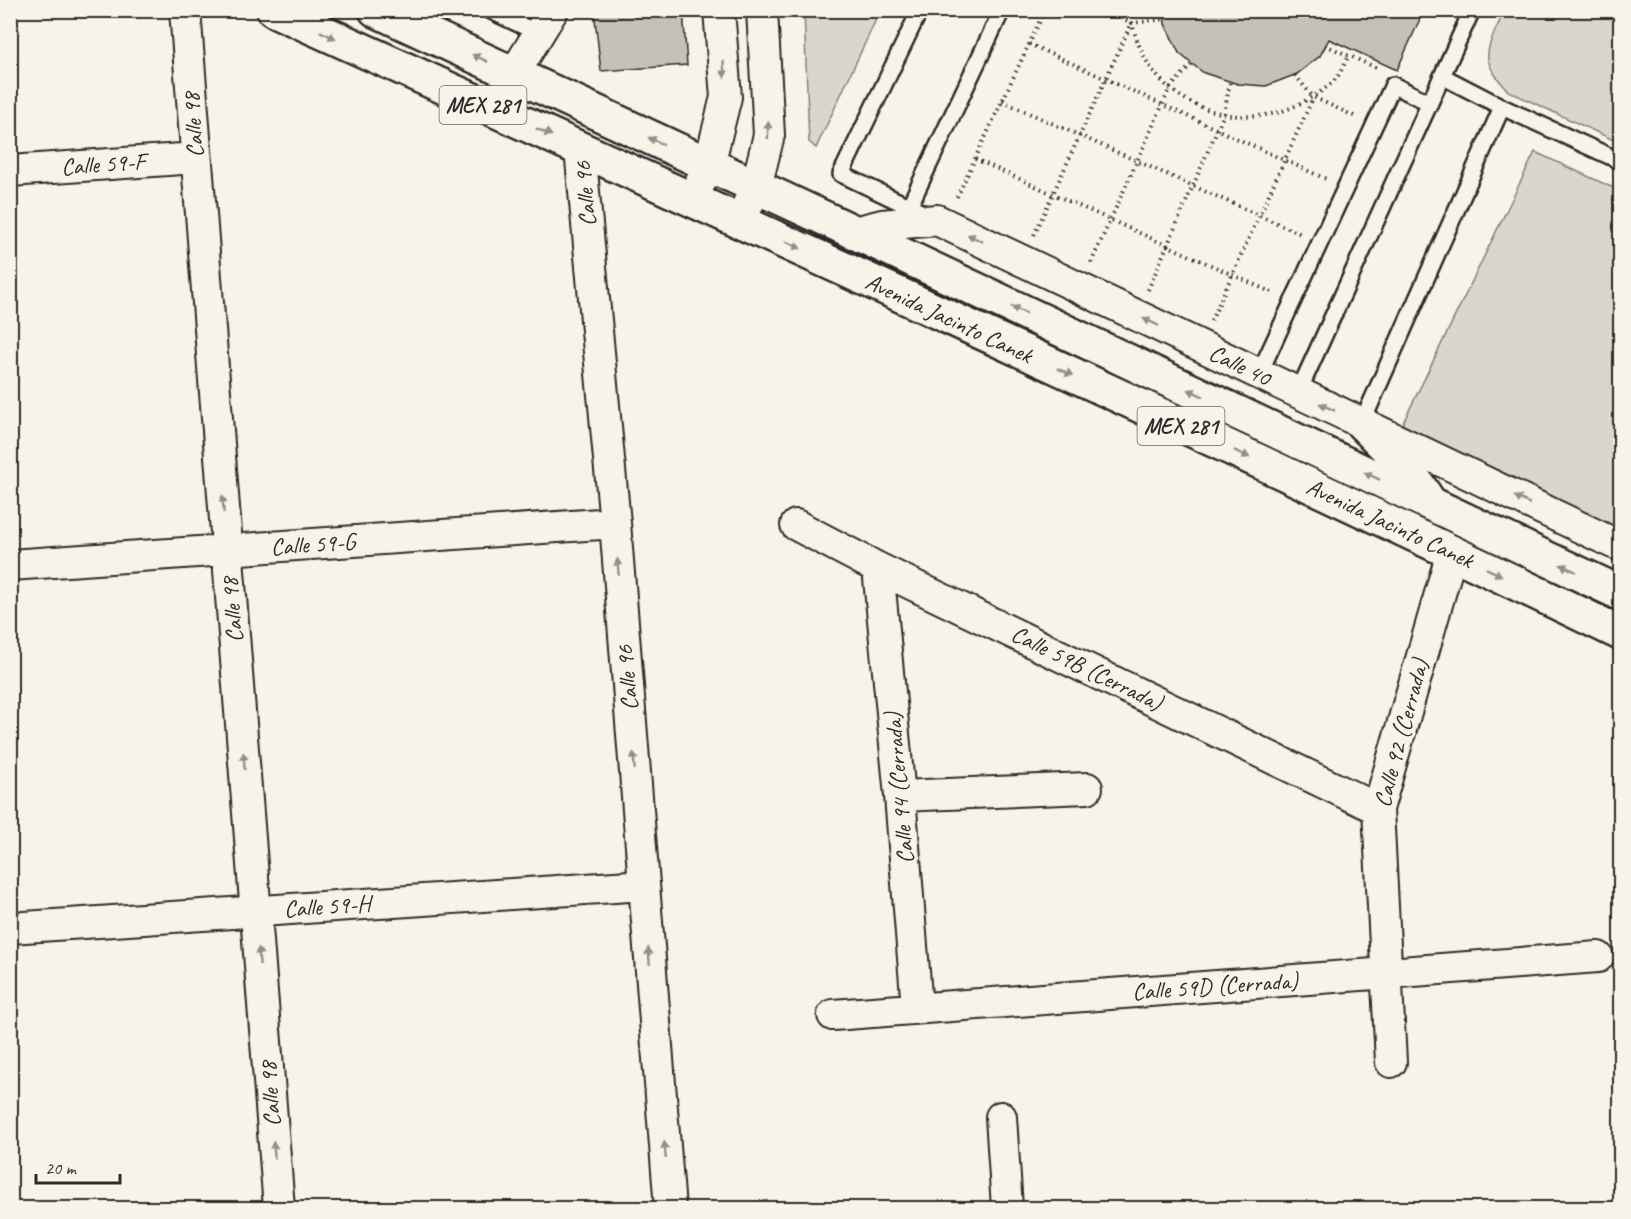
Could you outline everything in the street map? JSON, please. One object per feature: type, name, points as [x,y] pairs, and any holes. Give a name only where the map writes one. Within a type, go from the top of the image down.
[{"type":"main road","name":"Avenida Jacinto Canek","points":[[274,10],[740,221],[1452,552],[1620,633]]},
{"type":"main road","name":"Avenida Jacinto Canek","points":[[376,10],[1620,592]]},
{"type":"main road","points":[[1362,423],[1406,467],[1430,503]]},
{"type":"street","name":"Calle 98","points":[[185,10],[279,1209]]},
{"type":"street","points":[[692,199],[710,165],[726,97],[719,10]]},
{"type":"street","points":[[740,221],[756,187],[769,135],[762,10]]},
{"type":"street","points":[[514,74],[545,22]]},
{"type":"street","name":"Calle 96","points":[[580,149],[615,523],[670,1209]]},
{"type":"street","name":"Calle 59-F","points":[[10,171],[196,158]]},
{"type":"street","name":"Calle 40","points":[[854,232],[947,210],[1259,374],[1620,545]]},
{"type":"street","name":"Calle 59-G","points":[[10,564],[615,523]]},
{"type":"street","name":"Calle 59B (Cerrada)","points":[[796,525],[878,568],[1378,809]]},
{"type":"street","name":"Calle 92 (Cerrada)","points":[[1390,1062],[1378,809],[1452,552]]},
{"type":"street","name":"Calle 94 (Cerrada)","points":[[878,568],[917,1008]]},
{"type":"street","points":[[900,796],[1086,788]]},
{"type":"street","name":"Calle 59-H","points":[[10,927],[644,885]]},
{"type":"street","name":"Calle 59D (Cerrada)","points":[[833,1015],[1598,957]]},
{"type":"street","points":[[1001,1117],[1007,1209]]},
{"type":"lane","points":[[489,10],[545,22]]},
{"type":"lane","points":[[920,10],[842,174],[909,207],[947,210]]},
{"type":"lane","points":[[909,207],[1002,10]]},
{"type":"lane","points":[[1298,393],[1472,10]]},
{"type":"lane","points":[[1442,76],[1502,107],[1620,161]]},
{"type":"lane","points":[[1259,374],[1393,85],[1430,103]]},
{"type":"lane","points":[[1362,423],[1502,107]]},
{"type":"path","points":[[947,210],[975,159],[1045,10]]},
{"type":"path","points":[[1104,10],[1132,23],[1165,19]]},
{"type":"path","points":[[1130,10],[1143,56],[1160,79],[1181,97],[1206,109],[1233,116],[1261,116],[1288,110],[1313,98],[1337,77],[1349,56]]},
{"type":"path","points":[[1033,236],[1132,23]]},
{"type":"path","points":[[1029,44],[1334,182]]},
{"type":"path","points":[[1325,45],[1386,72]]},
{"type":"path","points":[[1091,263],[1170,88],[1192,64]]},
{"type":"path","points":[[1295,75],[1313,98],[1363,120]]},
{"type":"path","points":[[1148,289],[1224,114],[1230,82]]},
{"type":"path","points":[[1212,318],[1313,98]]},
{"type":"path","points":[[1002,101],[1299,234]]},
{"type":"path","points":[[975,159],[1272,293]]},
{"type":"shaded area","points":[[804,11],[880,11],[816,148],[809,142]]},
{"type":"shaded area","points":[[1505,11],[1620,11],[1620,143],[1508,91],[1493,72],[1488,59],[1491,41]]},
{"type":"shaded area","points":[[1535,152],[1620,191],[1620,530],[1400,429]]},
{"type":"building","points":[[594,10],[683,10],[687,65],[601,71]]},
{"type":"building","points":[[1164,10],[1424,10],[1397,70],[1329,39],[1320,56],[1297,74],[1266,86],[1238,84],[1204,73],[1179,53],[1165,24]]}]
